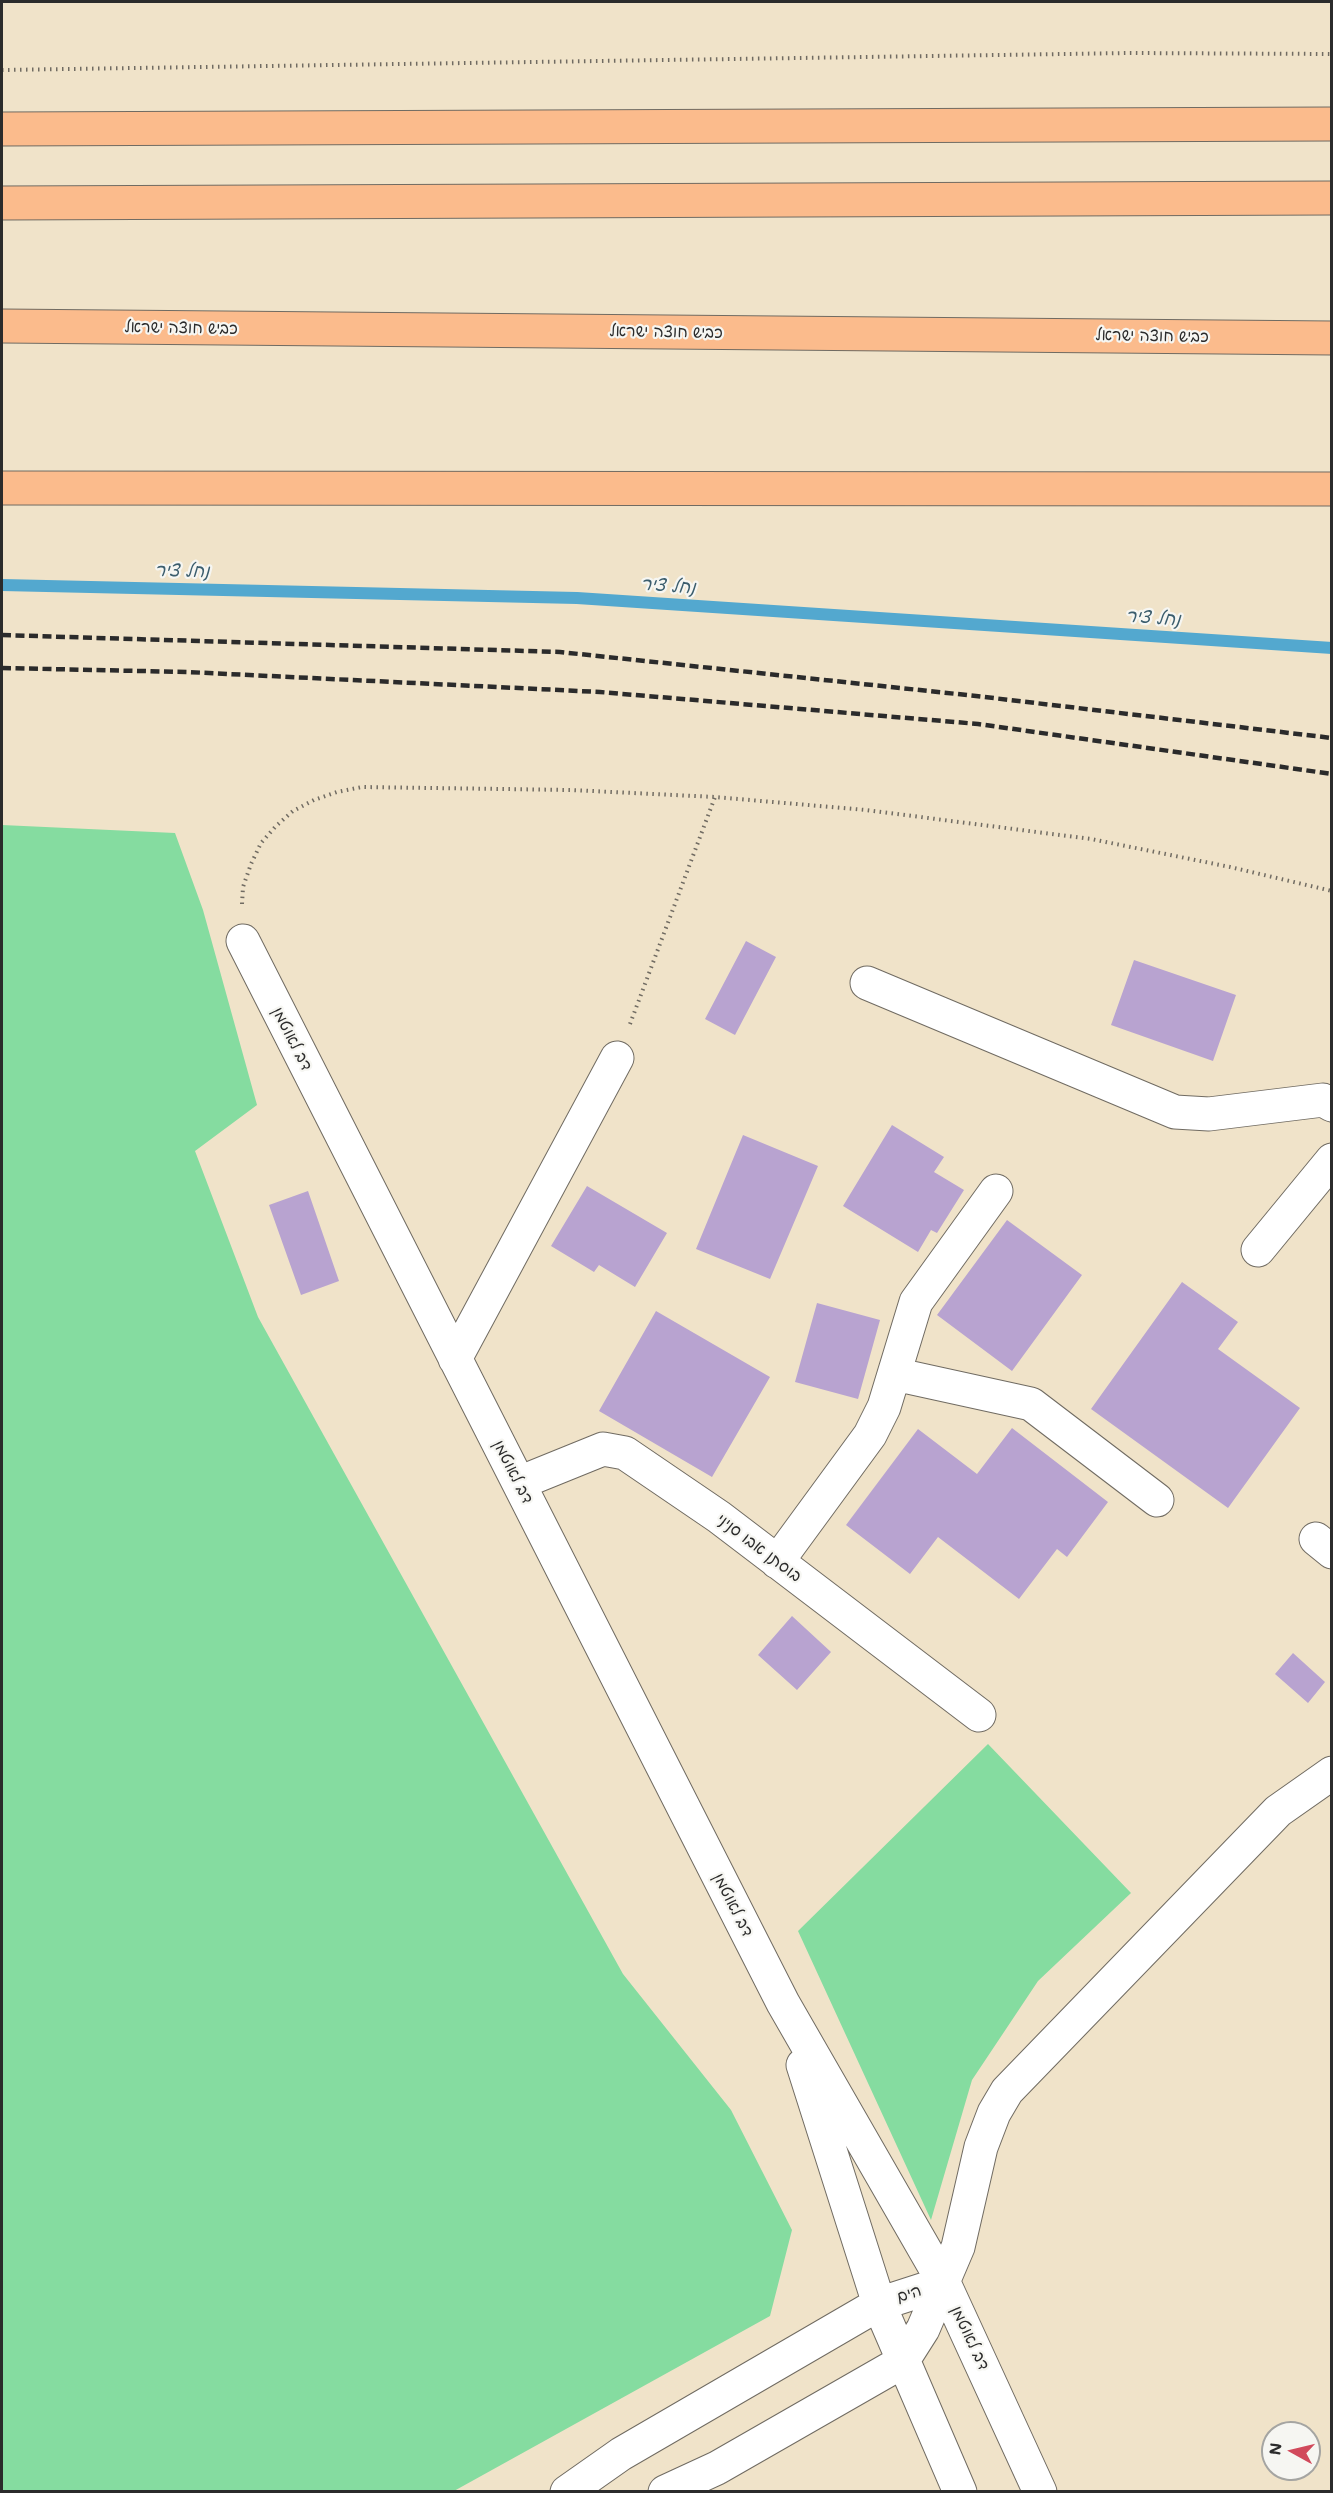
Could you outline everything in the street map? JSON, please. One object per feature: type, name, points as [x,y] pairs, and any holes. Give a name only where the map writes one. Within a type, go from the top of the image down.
[{"type":"main road","points":[[2,129],[1332,124]]},
{"type":"main road","points":[[2,203],[1332,198]]},
{"type":"main road","name":"כביש חוצה ישראל","points":[[2,326],[1332,338]]},
{"type":"main road","points":[[2,488],[1332,489]]},
{"type":"street","name":"דב לאוטמן","points":[[243,941],[783,2003],[944,2283],[1040,2492]]},
{"type":"street","points":[[867,983],[1175,1112],[1209,1114],[1323,1100],[1332,1105]]},
{"type":"street","points":[[455,1359],[617,1058]]},
{"type":"street","points":[[1258,1250],[1332,1160]]},
{"type":"street","points":[[777,1562],[870,1435],[884,1407],[916,1302],[996,1191]]},
{"type":"street","points":[[894,1374],[1031,1404],[1157,1500]]},
{"type":"street","name":"בוסתן אבו סניני","points":[[519,1483],[603,1449],[625,1453],[719,1517],[979,1715]]},
{"type":"street","points":[[944,2283],[964,2227],[981,2148],[994,2113],[1007,2091],[1278,1811],[1332,1773]]},
{"type":"street","name":"דב לאוטמן","points":[[783,2003],[879,2304],[902,2362],[960,2492]]},
{"type":"street","name":"הים","points":[[567,2492],[630,2448],[879,2304],[944,2283]]},
{"type":"street","name":"הים","points":[[665,2492],[717,2468],[902,2362],[923,2329],[944,2283]]},
{"type":"path","points":[[2,70],[1130,53],[1332,54]]},
{"type":"path","points":[[243,941],[241,913],[243,887],[250,864],[261,843],[293,811],[337,792],[362,787],[464,787],[715,797],[943,819],[1092,839],[1230,867],[1332,891]]},
{"type":"path","points":[[617,1058],[715,797]]},
{"type":"green space","points":[[2,825],[175,833],[203,910],[257,1105],[195,1151],[258,1317],[623,1974],[731,2110],[792,2230],[770,2316],[454,2491],[2,2491]]},
{"type":"green space","points":[[988,1744],[1131,1893],[1038,1981],[972,2080],[931,2220],[798,1931]]},
{"type":"building","points":[[746,941],[776,957],[735,1035],[705,1019]]},
{"type":"building","points":[[1134,960],[1236,995],[1213,1061],[1111,1025]]},
{"type":"building","points":[[892,1125],[944,1157],[934,1172],[964,1190],[937,1233],[931,1230],[918,1252],[843,1206]]},
{"type":"building","points":[[743,1135],[818,1166],[770,1279],[696,1249]]},
{"type":"building","points":[[587,1186],[667,1233],[635,1287],[599,1265],[594,1272],[551,1246]]},
{"type":"building","points":[[308,1191],[339,1281],[301,1295],[269,1205]]},
{"type":"building","points":[[1007,1220],[1082,1275],[1012,1371],[937,1315]]},
{"type":"building","points":[[1182,1282],[1238,1322],[1218,1349],[1300,1408],[1228,1508],[1091,1409]]},
{"type":"building","points":[[817,1303],[880,1320],[858,1399],[795,1382]]},
{"type":"building","points":[[656,1311],[770,1377],[712,1477],[599,1411]]},
{"type":"building","points":[[1012,1428],[1108,1502],[1067,1557],[1057,1549],[1019,1599],[938,1537],[910,1574],[846,1525],[918,1429],[977,1474]]},
{"type":"building","points":[[792,1616],[831,1652],[797,1690],[758,1655]]},
{"type":"building","points":[[1293,1653],[1325,1682],[1308,1703],[1275,1674]]},
{"type":"waterway","name":"נחל ציר","points":[[2,585],[577,598],[1332,648]]},
{"type":"railway","points":[[2,635],[560,652],[976,696],[1332,738]]},
{"type":"railway","points":[[2,668],[187,672],[600,692],[978,724],[1332,774]]}]
